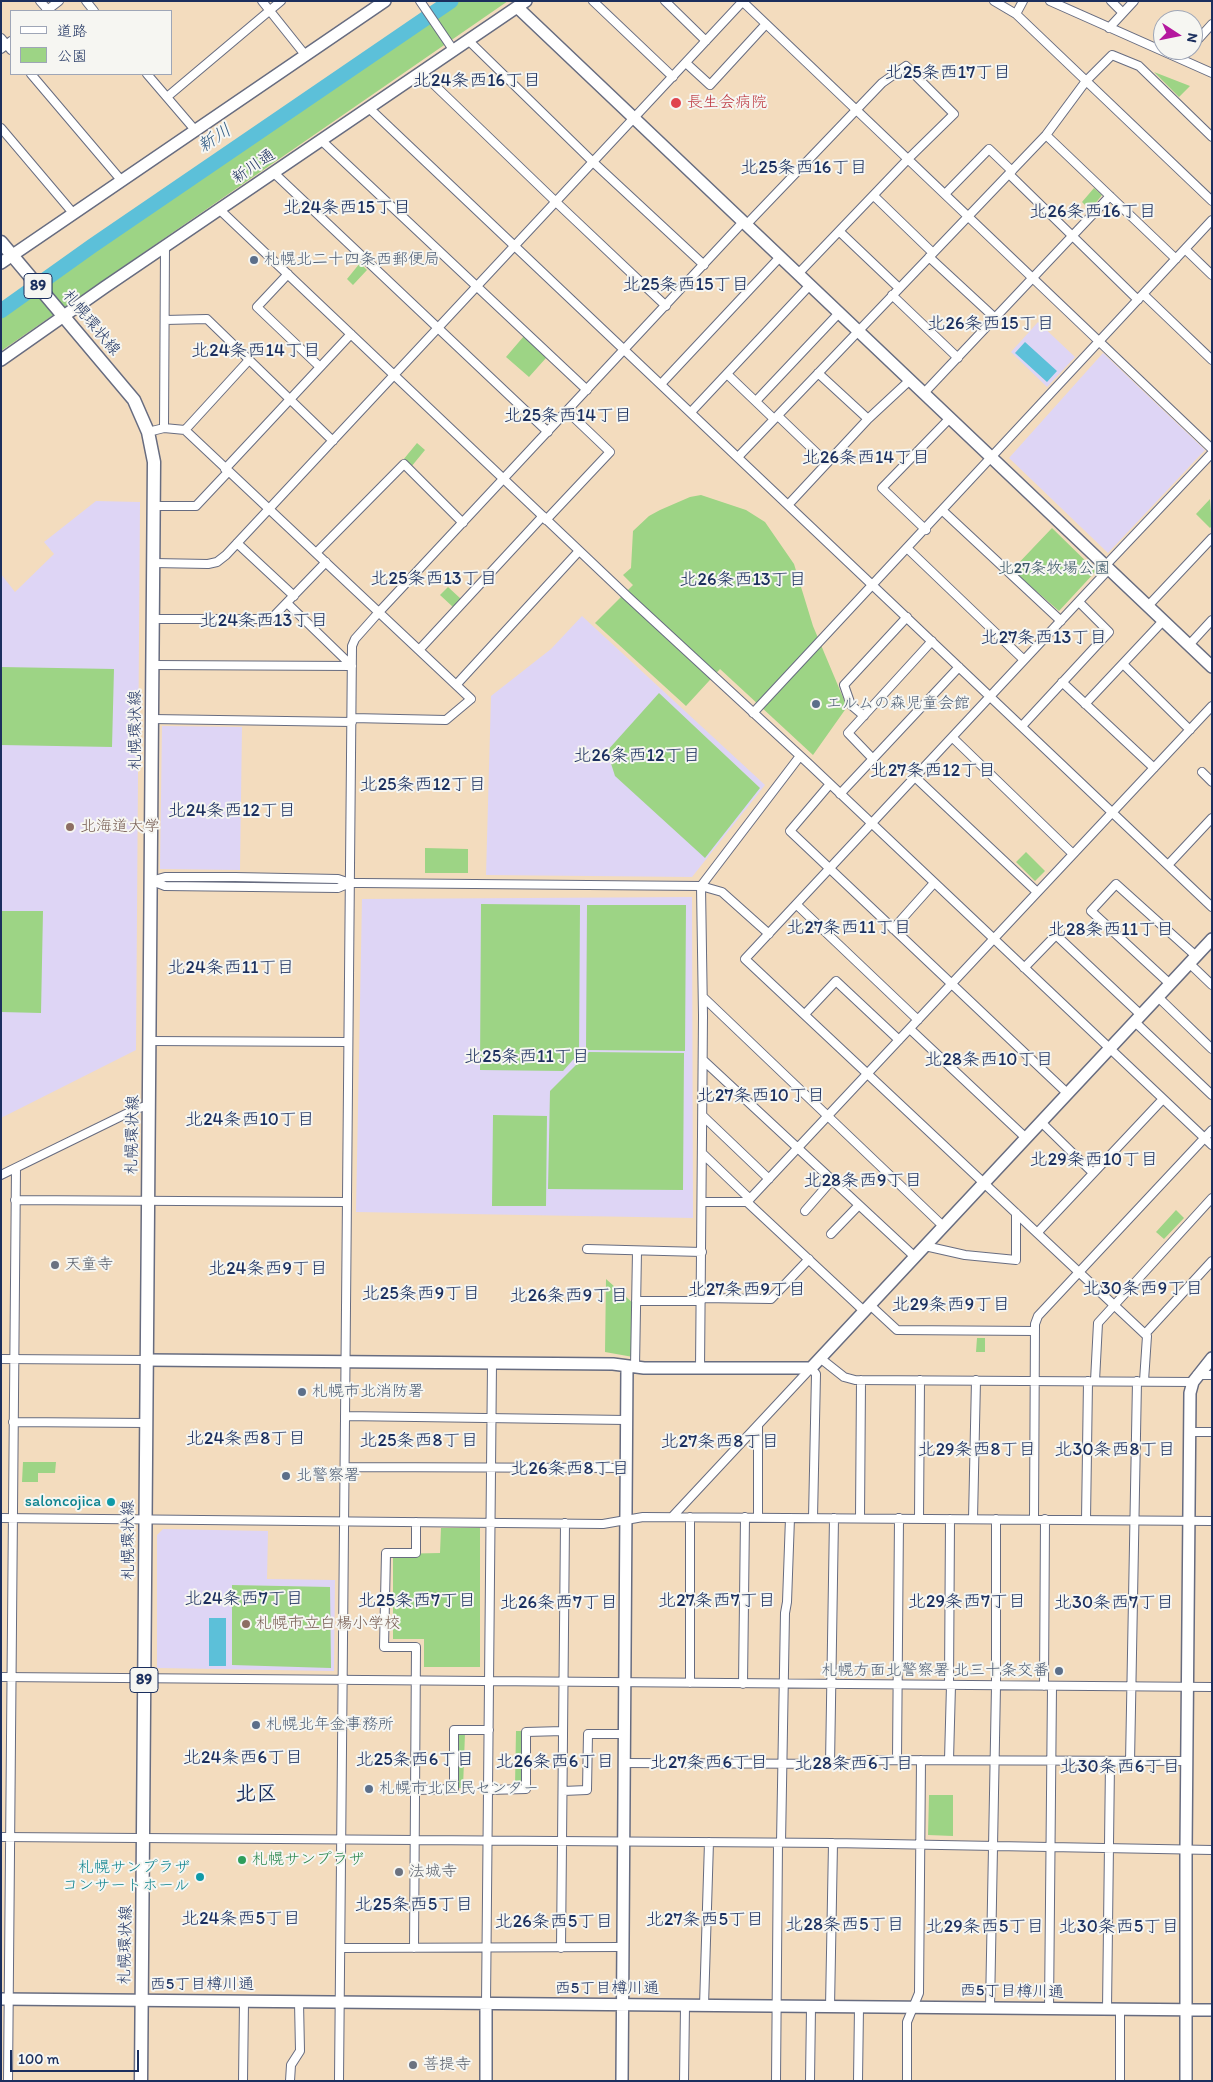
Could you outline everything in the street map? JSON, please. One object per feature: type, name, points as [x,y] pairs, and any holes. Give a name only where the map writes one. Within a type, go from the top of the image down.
[{"type":"main road","name":"札幌環状線","points":[[1,242],[134,400],[148,432],[154,462],[141,2081]]},
{"type":"street","points":[[48,10],[59,1]]},
{"type":"street","points":[[262,1],[306,56]]},
{"type":"street","points":[[167,97],[281,1]]},
{"type":"street","points":[[1,263],[385,1]]},
{"type":"street","points":[[420,1],[454,51]]},
{"type":"street","points":[[593,1],[672,77]]},
{"type":"street","points":[[665,1],[706,41]]},
{"type":"street","points":[[154,563],[208,564],[217,562],[237,543],[742,1],[1212,449]]},
{"type":"street","points":[[994,1],[1016,14],[1212,201]]},
{"type":"street","points":[[1016,14],[1023,1]]},
{"type":"street","points":[[1050,1],[1153,47]]},
{"type":"street","points":[[1111,1],[1123,13]]},
{"type":"street","points":[[1109,28],[1134,1]]},
{"type":"street","points":[[522,4],[634,119],[1212,667]]},
{"type":"street","name":"新川通","points":[[1,360],[165,246],[522,4]]},
{"type":"street","points":[[686,63],[710,85],[766,24]]},
{"type":"street","points":[[1203,34],[1212,24]]},
{"type":"street","points":[[1,38],[8,46]]},
{"type":"street","points":[[469,41],[593,162],[704,265]]},
{"type":"street","points":[[738,457],[1046,135],[1086,82],[1112,55],[1139,66],[1212,137]]},
{"type":"street","points":[[1183,60],[1212,73]]},
{"type":"street","points":[[340,2081],[352,646],[355,639],[378,612],[704,265],[882,83],[906,66],[954,114],[908,159],[798,274]]},
{"type":"street","points":[[422,73],[666,306]]},
{"type":"street","points":[[32,75],[121,180]]},
{"type":"street","points":[[148,75],[195,130]]},
{"type":"street","points":[[369,108],[1212,907]]},
{"type":"street","points":[[1,128],[73,213]]},
{"type":"street","points":[[1046,135],[1176,259]]},
{"type":"street","points":[[322,141],[586,390]]},
{"type":"street","points":[[945,194],[989,149],[1072,237],[1212,360]]},
{"type":"street","points":[[274,173],[548,432]]},
{"type":"street","points":[[874,196],[995,318]]},
{"type":"street","points":[[924,394],[1110,196]]},
{"type":"street","points":[[220,210],[1212,1145]]},
{"type":"street","points":[[754,713],[1212,220]]},
{"type":"street","points":[[840,232],[899,288]]},
{"type":"street","points":[[164,428],[165,246]]},
{"type":"street","points":[[1185,249],[1212,274]]},
{"type":"street","points":[[661,384],[780,257]]},
{"type":"street","points":[[288,274],[257,307],[320,367]]},
{"type":"street","points":[[691,412],[810,285]]},
{"type":"street","points":[[892,295],[958,358]]},
{"type":"street","points":[[756,401],[839,313]]},
{"type":"street","points":[[165,320],[206,319],[333,441]]},
{"type":"street","points":[[154,506],[196,506],[351,334]]},
{"type":"street","points":[[185,430],[249,360]]},
{"type":"street","points":[[818,373],[868,419]]},
{"type":"street","points":[[727,374],[828,463]]},
{"type":"street","points":[[788,505],[868,419],[910,380]]},
{"type":"street","points":[[419,650],[610,452],[567,411]]},
{"type":"street","points":[[926,530],[882,488],[950,418]]},
{"type":"street","points":[[148,432],[164,428],[185,430],[470,699],[446,720],[152,719]]},
{"type":"street","points":[[1130,1762],[1140,1382],[1147,1336],[745,959],[1079,602],[1107,567],[1212,452]]},
{"type":"street","points":[[316,553],[404,464],[463,523]]},
{"type":"street","points":[[943,511],[1061,621]]},
{"type":"street","points":[[1148,606],[1212,538]]},
{"type":"street","points":[[237,543],[294,596]]},
{"type":"street","points":[[908,549],[1024,660]]},
{"type":"street","points":[[456,685],[580,551]]},
{"type":"street","points":[[153,619],[271,620],[326,562]]},
{"type":"street","points":[[1022,726],[1109,632],[1079,602]]},
{"type":"street","points":[[287,603],[352,666]]},
{"type":"street","points":[[864,716],[851,704],[844,685],[907,617]]},
{"type":"street","points":[[1189,645],[1212,620]]},
{"type":"street","points":[[1086,704],[1163,621]]},
{"type":"street","points":[[873,759],[848,733],[932,641]]},
{"type":"street","points":[[1123,664],[1190,730]]},
{"type":"street","points":[[153,665],[352,666]]},
{"type":"street","points":[[840,794],[959,666]]},
{"type":"street","points":[[1062,682],[1154,768]]},
{"type":"street","points":[[702,1202],[749,1201],[1212,706]]},
{"type":"street","points":[[953,738],[1073,854]]},
{"type":"street","points":[[700,1369],[703,1116],[701,886],[800,756]]},
{"type":"street","points":[[1202,772],[1211,781]]},
{"type":"street","points":[[916,778],[1037,892]]},
{"type":"street","points":[[830,784],[790,831],[1067,1093]]},
{"type":"street","points":[[1168,865],[1212,818]]},
{"type":"street","points":[[151,881],[165,877],[235,877],[338,879],[350,883],[701,886],[722,892],[769,934]]},
{"type":"street","points":[[893,929],[934,883]]},
{"type":"street","points":[[1170,984],[1091,911],[1116,884],[1193,960],[1212,985]]},
{"type":"street","points":[[797,904],[918,1020]]},
{"type":"street","points":[[1024,968],[1056,935],[1212,1095]]},
{"type":"street","points":[[672,1517],[1212,939]]},
{"type":"street","points":[[805,1014],[836,981],[899,1040]]},
{"type":"street","points":[[703,997],[943,1226]]},
{"type":"street","points":[[1158,997],[1212,1049]]},
{"type":"street","points":[[910,1029],[1026,1138]]},
{"type":"street","points":[[150,1041],[348,1042]]},
{"type":"street","points":[[703,1060],[915,1257]]},
{"type":"street","points":[[1038,1232],[1163,1099]]},
{"type":"street","points":[[1,1175],[136,1109],[149,1105]]},
{"type":"street","points":[[703,1116],[769,1179]]},
{"type":"street","points":[[1041,1122],[1093,1173]]},
{"type":"street","points":[[1034,1519],[1035,1331],[1038,1316],[1212,1130]]},
{"type":"street","points":[[702,1154],[809,1259],[867,1308],[897,1330],[1035,1331]]},
{"type":"street","points":[[8,2081],[5,1999],[10,1837],[16,1168]]},
{"type":"street","points":[[805,1211],[832,1180]]},
{"type":"street","points":[[1086,1520],[1091,1381],[1098,1323],[1212,1198]]},
{"type":"street","points":[[16,1200],[347,1202]]},
{"type":"street","points":[[831,1234],[859,1204]]},
{"type":"street","points":[[925,1246],[965,1255],[1016,1260],[1016,1212]]},
{"type":"street","points":[[587,1249],[702,1252]]},
{"type":"street","points":[[622,2081],[626,1420],[636,1300],[637,1251]]},
{"type":"street","points":[[636,1300],[771,1299],[809,1259]]},
{"type":"street","points":[[1145,1334],[1212,1262]]},
{"type":"street","points":[[1,1358],[492,1363],[700,1369],[811,1368]]},
{"type":"street","points":[[820,1358],[844,1376],[861,1380],[1140,1382],[1195,1379],[1212,1376]]},
{"type":"street","points":[[1186,2081],[1190,1393],[1195,1379],[1212,1358]]},
{"type":"street","points":[[486,2081],[492,1363]]},
{"type":"street","points":[[811,1368],[816,1374],[813,1518]]},
{"type":"street","points":[[860,1518],[861,1380]]},
{"type":"street","points":[[919,1518],[920,1380]]},
{"type":"street","points":[[973,1519],[976,1380]]},
{"type":"street","points":[[345,1416],[626,1420]]},
{"type":"street","points":[[13,1422],[146,1423]]},
{"type":"street","points":[[758,1427],[758,1517]]},
{"type":"street","points":[[1190,1432],[1212,1432]]},
{"type":"street","points":[[345,1466],[626,1468]]},
{"type":"street","points":[[1,1518],[603,1524],[643,1517],[1212,1521]]},
{"type":"street","points":[[690,1517],[690,1683]]},
{"type":"street","points":[[743,1684],[745,1517]]},
{"type":"street","points":[[776,2081],[779,1843],[790,1518]]},
{"type":"street","points":[[830,1764],[834,1518]]},
{"type":"street","points":[[897,1759],[899,1518]]},
{"type":"street","points":[[949,1760],[950,1519]]},
{"type":"street","points":[[990,2008],[996,1686],[996,1519]]},
{"type":"street","points":[[1046,1519],[1051,1761],[1049,2009]]},
{"type":"street","points":[[414,1948],[416,1647],[384,1647],[386,1553],[416,1553],[416,1522]]},
{"type":"street","points":[[561,1948],[565,1523]]},
{"type":"street","points":[[1,1678],[1212,1688]]},
{"type":"street","points":[[415,1790],[454,1789],[454,1730],[489,1730]]},
{"type":"street","points":[[488,1790],[526,1789],[526,1732],[564,1731]]},
{"type":"street","points":[[563,1791],[587,1790],[588,1734],[624,1734]]},
{"type":"street","points":[[624,1764],[851,1764],[858,1760],[897,1759],[1187,1762]]},
{"type":"street","points":[[907,2081],[907,2022],[919,1993],[921,1760]]},
{"type":"street","points":[[1107,2009],[1110,1762]]},
{"type":"street","points":[[1,1837],[833,1843],[1212,1850]]},
{"type":"street","points":[[704,2006],[709,1842]]},
{"type":"street","points":[[830,2007],[833,1843]]},
{"type":"street","points":[[341,1948],[622,1947]]},
{"type":"street","name":"西5丁目樽川通","points":[[5,1999],[1212,2010]]},
{"type":"street","points":[[243,2081],[244,2002]]},
{"type":"street","points":[[290,2081],[290,2065],[300,2052],[299,2002]]},
{"type":"street","points":[[684,2081],[685,2006]]},
{"type":"street","points":[[810,2081],[811,2007]]},
{"type":"street","points":[[858,2081],[859,2007]]},
{"type":"street","points":[[1120,2009],[1120,2081]]},
{"type":"shaded area","points":[[1038,322],[1075,357],[1047,387],[1011,352]]},
{"type":"shaded area","points":[[1103,353],[1205,450],[1108,553],[1009,458]]},
{"type":"shaded area","name":"北海道大学","points":[[96,501],[140,502],[136,1050],[1,1118],[1,574],[15,592],[54,554],[44,542]]},
{"type":"shaded area","points":[[582,616],[765,785],[692,877],[486,875],[491,696],[551,649]]},
{"type":"shaded area","points":[[162,726],[242,727],[240,870],[160,869]]},
{"type":"shaded area","points":[[692,897],[693,1218],[356,1212],[362,899]]},
{"type":"shaded area","name":"札幌市立白楊小学校","points":[[163,1529],[268,1531],[267,1579],[335,1580],[334,1671],[157,1668],[157,1535]]},
{"type":"green space","points":[[458,1],[508,1],[1,351],[1,318],[168,200]]},
{"type":"green space","points":[[1154,72],[1190,86],[1179,97]]},
{"type":"green space","points":[[1094,188],[1102,195],[1090,210],[1082,202]]},
{"type":"green space","points":[[360,263],[367,270],[353,285],[347,279]]},
{"type":"green space","points":[[524,336],[546,358],[529,377],[506,357]]},
{"type":"green space","points":[[417,443],[425,450],[411,467],[403,460]]},
{"type":"green space","points":[[701,495],[746,510],[765,522],[794,564],[813,626],[847,707],[813,755],[720,669],[686,706],[595,623],[633,585],[623,575],[631,568],[633,531],[649,516],[660,510],[690,497]]},
{"type":"green space","points":[[1210,499],[1212,526],[1210,528],[1196,514]]},
{"type":"green space","name":"北27条牧場公園","points":[[1052,528],[1096,571],[1059,611],[1012,570]]},
{"type":"green space","points":[[448,587],[461,599],[453,607],[440,595]]},
{"type":"green space","points":[[1,667],[114,669],[112,747],[1,745]]},
{"type":"green space","points":[[659,693],[760,788],[705,858],[615,776],[607,751]]},
{"type":"green space","points":[[425,848],[468,849],[468,873],[425,873]]},
{"type":"green space","points":[[1026,852],[1045,871],[1035,881],[1016,862]]},
{"type":"green space","points":[[481,904],[580,905],[579,1053],[563,1071],[480,1070]]},
{"type":"green space","points":[[587,905],[686,905],[685,1051],[586,1050]]},
{"type":"green space","points":[[1,911],[43,911],[41,1013],[1,1012]]},
{"type":"green space","points":[[589,1052],[684,1053],[683,1190],[548,1189],[550,1091]]},
{"type":"green space","points":[[493,1115],[547,1116],[546,1206],[492,1206]]},
{"type":"green space","points":[[1176,1210],[1184,1218],[1164,1239],[1156,1232]]},
{"type":"green space","points":[[606,1279],[634,1304],[633,1357],[605,1352]]},
{"type":"green space","points":[[977,1338],[985,1338],[985,1352],[976,1352]]},
{"type":"green space","points":[[23,1462],[56,1462],[55,1473],[38,1473],[38,1482],[22,1482]]},
{"type":"green space","points":[[441,1528],[480,1528],[480,1667],[424,1667],[424,1639],[393,1639],[393,1554],[440,1553]]},
{"type":"green space","points":[[232,1585],[330,1587],[331,1668],[232,1665]]},
{"type":"green space","points":[[516,1731],[524,1731],[524,1786],[515,1786]]},
{"type":"green space","points":[[457,1733],[465,1733],[463,1788],[456,1788]]},
{"type":"green space","points":[[929,1795],[953,1795],[953,1836],[928,1835]]},
{"type":"water","points":[[1025,342],[1057,371],[1047,382],[1015,353]]},
{"type":"water","points":[[209,1618],[226,1618],[226,1666],[209,1666]]},
{"type":"waterway","name":"新川","points":[[1,311],[92,246],[451,1]]},
{"type":"place","name":"長生会病院","points":[[676,103]]},
{"type":"place","name":"札幌北二十四条西郵便局","points":[[254,260]]},
{"type":"place","name":"エルムの森児童会館","points":[[816,704]]},
{"type":"place","name":"北海道大学","points":[[70,827]]},
{"type":"place","name":"天童寺","points":[[55,1265]]},
{"type":"place","name":"札幌市北消防署","points":[[302,1392]]},
{"type":"place","name":"北警察署","points":[[286,1476]]},
{"type":"place","name":"saloncojica","points":[[111,1502]]},
{"type":"place","name":"札幌市立白楊小学校","points":[[246,1624]]},
{"type":"place","name":"札幌方面北警察署 北三十条交番","points":[[1059,1671]]},
{"type":"place","name":"札幌北年金事務所","points":[[256,1725]]},
{"type":"place","name":"札幌市北区民センター","points":[[369,1789]]},
{"type":"place","name":"札幌サンプラザ","points":[[242,1860]]},
{"type":"place","name":"法城寺","points":[[399,1872]]},
{"type":"place","name":"札幌サンプラザ コンサートホール","points":[[200,1877]]},
{"type":"place","name":"菩提寺","points":[[413,2065]]},
{"type":"district","name":"北25条西17丁目","points":[[948,73]]},
{"type":"district","name":"北24条西16丁目","points":[[477,81]]},
{"type":"district","name":"北25条西16丁目","points":[[804,168]]},
{"type":"district","name":"北24条西15丁目","points":[[347,208]]},
{"type":"district","name":"北26条西16丁目","points":[[1093,212]]},
{"type":"district","name":"北25条西15丁目","points":[[686,285]]},
{"type":"district","name":"北26条西15丁目","points":[[991,324]]},
{"type":"district","name":"北24条西14丁目","points":[[256,351]]},
{"type":"district","name":"北25条西14丁目","points":[[568,416]]},
{"type":"district","name":"北26条西14丁目","points":[[866,458]]},
{"type":"district","name":"北25条西13丁目","points":[[434,579]]},
{"type":"district","name":"北26条西13丁目","points":[[743,580]]},
{"type":"district","name":"北24条西13丁目","points":[[264,621]]},
{"type":"district","name":"北27条西13丁目","points":[[1044,638]]},
{"type":"district","name":"北26条西12丁目","points":[[637,756]]},
{"type":"district","name":"北27条西12丁目","points":[[933,771]]},
{"type":"district","name":"北25条西12丁目","points":[[423,785]]},
{"type":"district","name":"北24条西12丁目","points":[[232,811]]},
{"type":"district","name":"北27条西11丁目","points":[[849,928]]},
{"type":"district","name":"北28条西11丁目","points":[[1111,930]]},
{"type":"district","name":"北24条西11丁目","points":[[231,968]]},
{"type":"district","name":"北25条西11丁目","points":[[527,1057]]},
{"type":"district","name":"北28条西10丁目","points":[[989,1060]]},
{"type":"district","name":"北27条西10丁目","points":[[761,1096]]},
{"type":"district","name":"北24条西10丁目","points":[[250,1120]]},
{"type":"district","name":"北29条西10丁目","points":[[1094,1160]]},
{"type":"district","name":"北28条西9丁目","points":[[863,1181]]},
{"type":"district","name":"北24条西9丁目","points":[[268,1269]]},
{"type":"district","name":"北30条西9丁目","points":[[1143,1289]]},
{"type":"district","name":"北27条西9丁目","points":[[747,1290]]},
{"type":"district","name":"北25条西9丁目","points":[[421,1294]]},
{"type":"district","name":"北26条西9丁目","points":[[569,1296]]},
{"type":"district","name":"北29条西9丁目","points":[[951,1305]]},
{"type":"district","name":"北24条西8丁目","points":[[246,1439]]},
{"type":"district","name":"北25条西8丁目","points":[[419,1441]]},
{"type":"district","name":"北27条西8丁目","points":[[720,1442]]},
{"type":"district","name":"北29条西8丁目","points":[[977,1450]]},
{"type":"district","name":"北30条西8丁目","points":[[1115,1450]]},
{"type":"district","name":"北26条西8丁目","points":[[570,1469]]},
{"type":"district","name":"北24条西7丁目","points":[[244,1599]]},
{"type":"district","name":"北25条西7丁目","points":[[417,1601]]},
{"type":"district","name":"北27条西7丁目","points":[[717,1601]]},
{"type":"district","name":"北29条西7丁目","points":[[967,1602]]},
{"type":"district","name":"北26条西7丁目","points":[[559,1603]]},
{"type":"district","name":"北30条西7丁目","points":[[1114,1603]]},
{"type":"district","name":"北24条西6丁目","points":[[243,1758]]},
{"type":"district","name":"北25条西6丁目","points":[[415,1760]]},
{"type":"district","name":"北26条西6丁目","points":[[555,1762]]},
{"type":"district","name":"北27条西6丁目","points":[[709,1763]]},
{"type":"district","name":"北28条西6丁目","points":[[854,1764]]},
{"type":"district","name":"北30条西6丁目","points":[[1120,1767]]},
{"type":"district","name":"北区","points":[[256,1795]]},
{"type":"district","name":"北25条西5丁目","points":[[414,1905]]},
{"type":"district","name":"北24条西5丁目","points":[[241,1919]]},
{"type":"district","name":"北27条西5丁目","points":[[705,1920]]},
{"type":"district","name":"北26条西5丁目","points":[[554,1922]]},
{"type":"district","name":"北28条西5丁目","points":[[845,1925]]},
{"type":"district","name":"北29条西5丁目","points":[[985,1927]]},
{"type":"district","name":"北30条西5丁目","points":[[1119,1927]]}]
